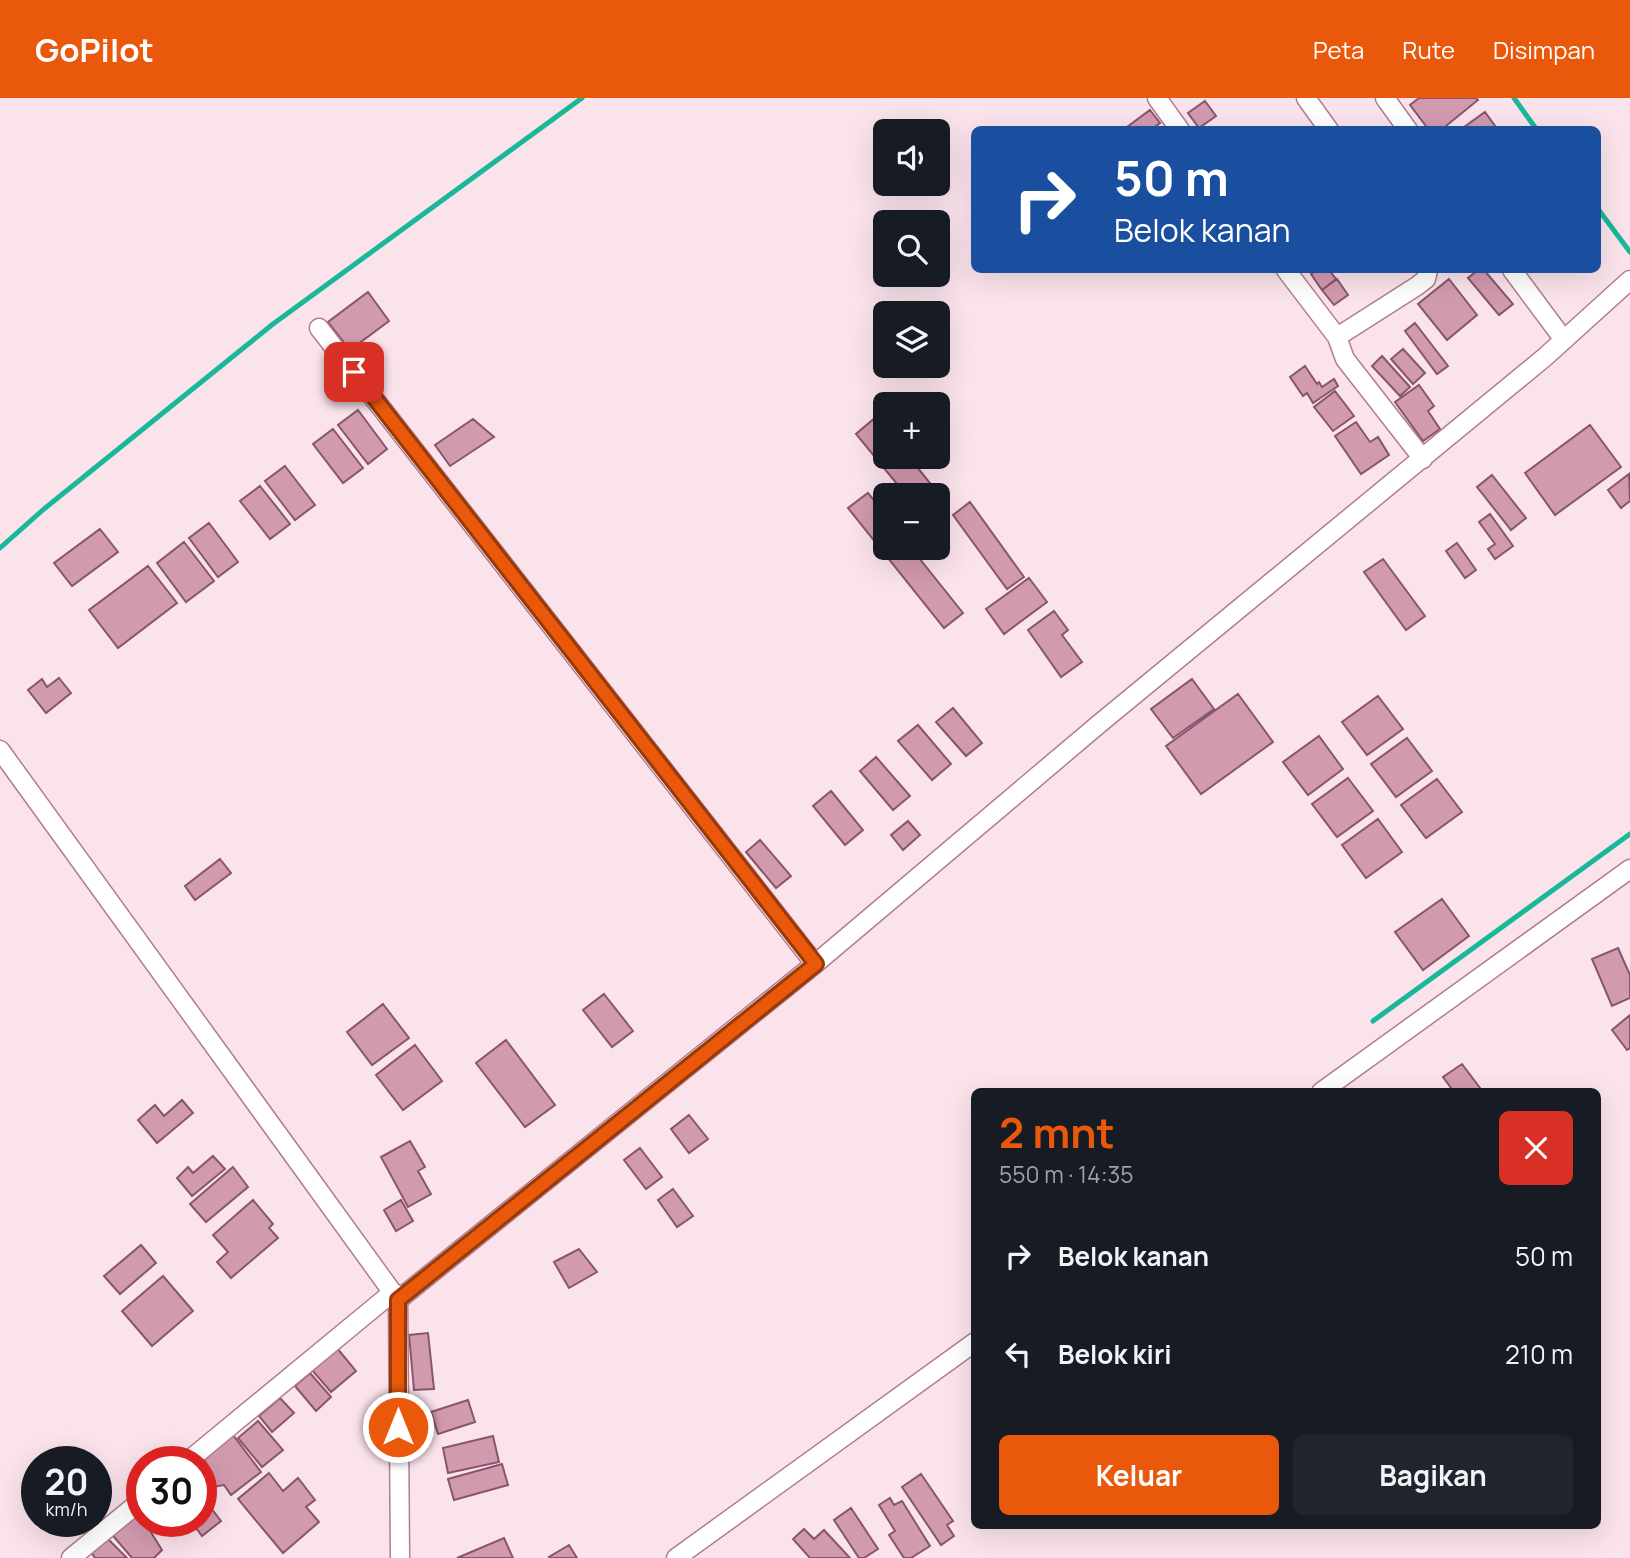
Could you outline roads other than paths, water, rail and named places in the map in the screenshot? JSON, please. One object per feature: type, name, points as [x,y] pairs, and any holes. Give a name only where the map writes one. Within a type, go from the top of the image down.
[{"type":"street","points":[[1157,98],[1177,126]]},
{"type":"street","points":[[1306,98],[1326,126]]},
{"type":"street","points":[[1385,98],[1405,126]]},
{"type":"street","points":[[1288,273],[1337,337],[1345,359],[1423,459]]},
{"type":"street","points":[[1337,337],[1417,286],[1426,279],[1427,273]]},
{"type":"street","points":[[1514,273],[1564,340]]},
{"type":"street","points":[[207,1446],[816,964],[1099,724],[1423,459],[1564,340],[1630,280]]},
{"type":"street","points":[[319,328],[816,964]]},
{"type":"street","points":[[0,750],[395,1296],[400,1558]]},
{"type":"street","points":[[1327,1088],[1630,869]]},
{"type":"street","points":[[676,1558],[971,1345]]},
{"type":"street","points":[[71,1558],[126,1513]]},
{"type":"waterway","points":[[0,548],[44,509],[273,324],[582,98]]},
{"type":"waterway","points":[[1514,98],[1534,126]]},
{"type":"waterway","points":[[1601,213],[1630,252]]},
{"type":"waterway","points":[[1373,1021],[1630,834]]}]
